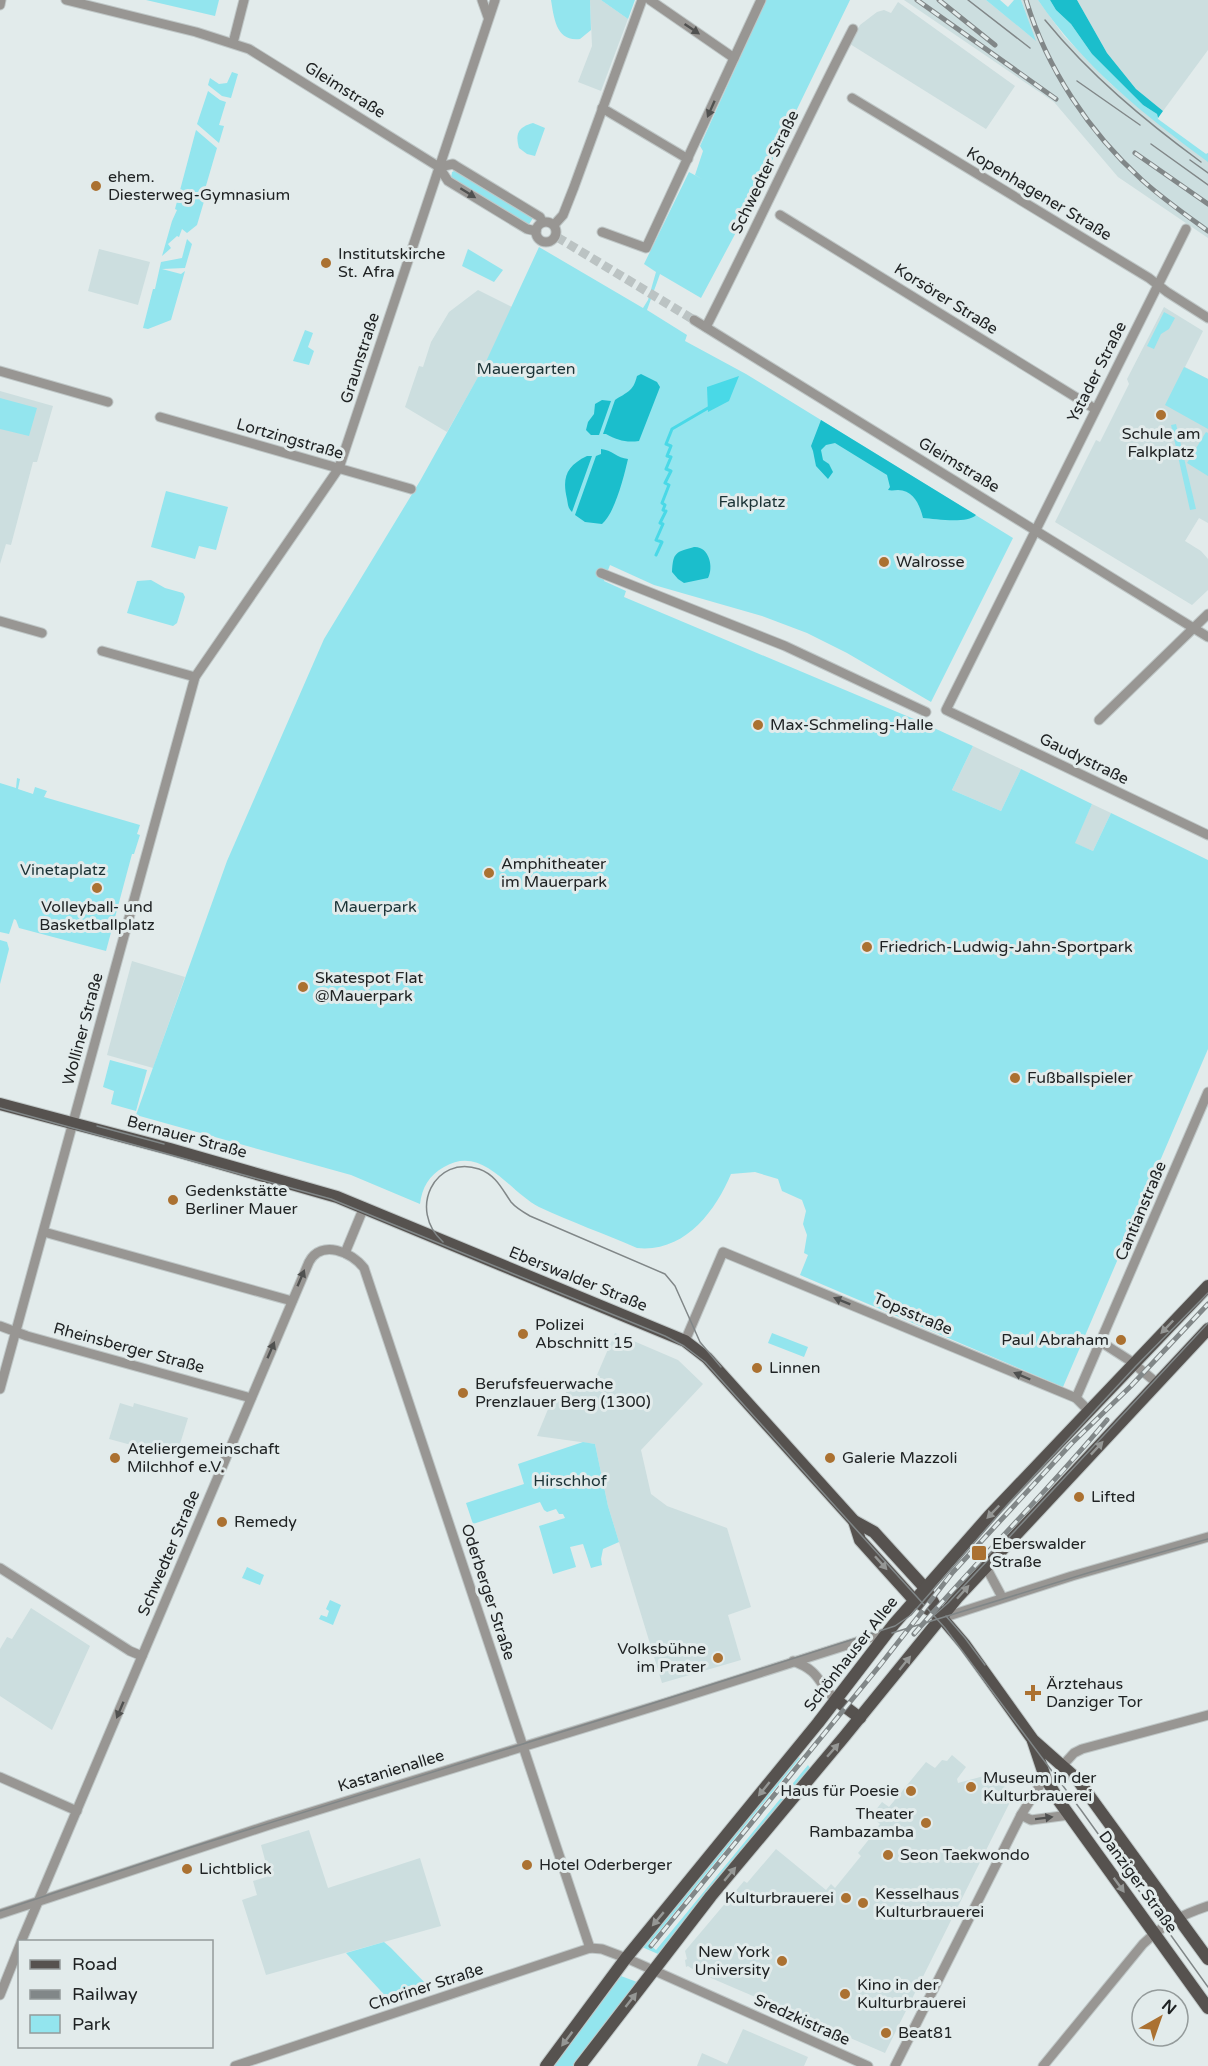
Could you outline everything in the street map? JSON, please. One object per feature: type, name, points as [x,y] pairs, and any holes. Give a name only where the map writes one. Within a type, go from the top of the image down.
[{"type":"main road","name":"Bernauer Straße","points":[[0,1104],[258,1173],[364,1207]]},
{"type":"main road","name":"Eberswalder Straße","points":[[364,1207],[685,1341],[707,1358],[854,1521],[874,1532],[925,1588],[942,1618]]},
{"type":"main road","name":"Schönhauser Allee","points":[[546,2066],[626,1958],[925,1588],[975,1531],[1208,1286]]},
{"type":"main road","points":[[580,2066],[711,1896],[942,1618],[986,1567],[1208,1329]]},
{"type":"main road","name":"Eberswalder Straße","points":[[854,1521],[860,1540],[915,1600]]},
{"type":"main road","name":"Danziger Straße","points":[[915,1600],[942,1618],[971,1652],[1033,1740],[1063,1765],[1082,1785],[1208,1959]]},
{"type":"main road","points":[[836,1700],[860,1718]]},
{"type":"main road","name":"Danziger Straße","points":[[1033,1740],[1045,1777],[1069,1815],[1208,2008]]},
{"type":"street","points":[[0,5],[1,0]]},
{"type":"street","name":"Gleimstraße","points":[[66,0],[233,43],[259,55],[439,167],[448,180],[527,229],[536,231],[538,238],[544,242],[556,237],[554,225],[542,222],[540,218],[453,164],[439,167]]},
{"type":"street","points":[[233,43],[244,0]]},
{"type":"street","points":[[482,0],[488,17]]},
{"type":"street","name":"Graunstraße","points":[[195,677],[339,468],[495,0]]},
{"type":"street","points":[[554,225],[563,215],[642,0]]},
{"type":"street","points":[[650,0],[734,58]]},
{"type":"street","points":[[602,232],[646,248],[761,0]]},
{"type":"street","name":"Schwedter Straße","points":[[706,327],[853,29]]},
{"type":"street","name":"Kopenhagener Straße","points":[[852,98],[1149,278],[1208,318]]},
{"type":"street","points":[[602,108],[688,159]]},
{"type":"street","name":"Korsörer Straße","points":[[780,215],[1095,409]]},
{"type":"street","points":[[536,231],[542,222]]},
{"type":"street","name":"Ystader Straße","points":[[946,710],[1186,229]]},
{"type":"street","name":"Gleimstraße","points":[[694,320],[1208,637]]},
{"type":"street","points":[[0,371],[108,402]]},
{"type":"street","name":"Lortzingstraße","points":[[160,417],[411,489]]},
{"type":"street","points":[[601,573],[785,646],[926,712]]},
{"type":"street","points":[[1099,720],[1208,614]]},
{"type":"street","points":[[0,621],[42,633]]},
{"type":"street","points":[[102,651],[195,677]]},
{"type":"street","name":"Wolliner Straße","points":[[0,1389],[195,677]]},
{"type":"street","name":"Gaudystraße","points":[[946,710],[1208,835]]},
{"type":"street","name":"Cantianstraße","points":[[1076,1398],[1208,1092]]},
{"type":"street","points":[[345,1253],[364,1207]]},
{"type":"street","points":[[44,1232],[292,1301]]},
{"type":"street","name":"Schwedter Straße","points":[[21,1940],[312,1256],[325,1249],[345,1253]]},
{"type":"street","name":"Topsstraße","points":[[685,1341],[723,1252],[1076,1398],[1089,1411]]},
{"type":"street","name":"Oderberger Straße","points":[[345,1253],[360,1262],[364,1268],[590,1948]]},
{"type":"street","name":"Rheinsberger Straße","points":[[0,1326],[250,1398]]},
{"type":"street","points":[[1101,1342],[1133,1363],[1157,1383]]},
{"type":"street","points":[[942,1618],[1002,1597],[1208,1537]]},
{"type":"street","points":[[986,1567],[1002,1597]]},
{"type":"street","points":[[0,1568],[142,1656]]},
{"type":"street","name":"Kastanienallee","points":[[0,1914],[317,1810],[888,1632]]},
{"type":"street","points":[[793,1661],[807,1666],[814,1672],[825,1691],[836,1700]]},
{"type":"street","points":[[1063,1765],[1074,1753],[1082,1749],[1208,1715]]},
{"type":"street","points":[[0,1777],[77,1811]]},
{"type":"street","points":[[895,2066],[1021,1815],[1045,1777]]},
{"type":"street","points":[[1021,1815],[1031,1820],[1069,1815]]},
{"type":"street","points":[[1043,2066],[1143,1944],[1178,1917],[1208,1906]]},
{"type":"street","name":"Schwedter Straße","points":[[0,1995],[18,1948]]},
{"type":"street","points":[[590,1948],[602,1949],[626,1958]]},
{"type":"street","name":"Choriner Straße","points":[[235,2066],[590,1948]]},
{"type":"street","name":"Sredzkistraße","points":[[626,1958],[868,2066]]},
{"type":"shaded area","points":[[590,0],[601,0],[628,19],[601,91],[578,82],[592,46]]},
{"type":"shaded area","points":[[904,0],[986,0],[1035,40],[1021,0],[1038,0],[1064,36],[1111,84],[1155,121],[1206,154],[1208,153],[1208,238],[1118,177],[1054,102]]},
{"type":"shaded area","points":[[1050,0],[1077,0],[1107,53],[1136,89],[1163,111],[1158,118],[1157,114],[1143,105],[1092,54],[1071,24],[1056,10]]},
{"type":"shaded area","points":[[1077,0],[1208,0],[1208,50],[1163,111],[1136,89],[1107,53]]},
{"type":"shaded area","points":[[898,2],[1015,86],[986,129],[850,44],[860,25],[877,12],[884,10],[891,13]]},
{"type":"shaded area","points":[[99,249],[150,262],[138,305],[88,291]]},
{"type":"shaded area","points":[[478,290],[512,307],[484,367],[447,432],[405,407],[419,366],[423,367],[431,342],[449,312]]},
{"type":"shaded area","name":"Schule am Falkplatz","points":[[1164,307],[1203,331],[1185,367],[1208,379],[1208,523],[1199,518],[1185,541],[1201,551],[1208,559],[1208,590],[1192,605],[1055,522],[1096,440],[1100,442],[1129,384],[1127,379]]},
{"type":"shaded area","points":[[641,374],[657,382],[660,387],[639,441],[630,442],[603,434],[615,400],[629,391],[637,376]]},
{"type":"shaded area","points":[[739,376],[729,401],[708,412],[707,387]]},
{"type":"shaded area","points":[[0,391],[53,406],[37,462],[33,462],[11,545],[6,544],[0,564]]},
{"type":"shaded area","points":[[602,400],[611,401],[599,435],[591,435],[586,430],[588,422],[594,414],[595,404]]},
{"type":"shaded area","points":[[821,420],[976,515],[959,520],[923,518],[912,496],[904,491],[888,490],[890,487],[887,475],[835,443],[826,445],[821,450],[823,460],[829,464],[833,472],[828,479],[816,466],[811,446]]},
{"type":"shaded area","points":[[601,449],[628,459],[615,503],[602,524],[585,522],[575,515],[596,456],[601,454]]},
{"type":"shaded area","points":[[587,456],[592,456],[572,512],[568,505],[565,485],[567,473],[574,464]]},
{"type":"shaded area","points":[[694,547],[707,553],[710,573],[708,578],[684,583],[672,572],[673,560],[679,552]]},
{"type":"shaded area","points":[[973,746],[1021,769],[1001,811],[952,790]]},
{"type":"shaded area","points":[[1092,804],[1111,813],[1093,851],[1074,843]]},
{"type":"shaded area","points":[[132,961],[185,977],[153,1068],[107,1055]]},
{"type":"shaded area","points":[[615,1333],[678,1360],[703,1384],[641,1450],[651,1494],[667,1506],[727,1528],[751,1607],[728,1615],[741,1660],[662,1683],[608,1506],[595,1444],[537,1436],[553,1397],[563,1400],[571,1381],[591,1389]]},
{"type":"shaded area","points":[[120,1403],[133,1407],[134,1403],[188,1418],[176,1457],[109,1439]]},
{"type":"shaded area","points":[[31,1608],[90,1646],[52,1730],[0,1696],[0,1649],[7,1637],[12,1639]]},
{"type":"shaded area","name":"Kulturbrauerei","points":[[952,1755],[966,1767],[957,1779],[958,1783],[984,1776],[1015,1792],[885,2053],[686,1967],[685,1951],[744,1881],[747,1883],[776,1849],[826,1890],[831,1884],[835,1888],[861,1856],[858,1853],[870,1838],[862,1833],[867,1827],[873,1832],[880,1824],[871,1816],[882,1802],[889,1807],[926,1762],[935,1768],[942,1760],[947,1761]]},
{"type":"shaded area","points":[[309,1830],[328,1888],[420,1858],[441,1926],[266,1975],[242,1900],[257,1895],[253,1881],[269,1876],[267,1866],[264,1864],[261,1845]]},
{"type":"shaded area","points":[[743,2029],[808,2057],[804,2066],[697,2066],[702,2053],[727,2064]]},
{"type":"green space","points":[[146,0],[219,0],[215,16]]},
{"type":"green space","points":[[551,0],[590,0],[591,30],[580,39],[566,37],[558,27]]},
{"type":"green space","points":[[601,0],[635,0],[628,19]]},
{"type":"green space","points":[[766,0],[850,0],[749,208],[701,298],[660,274],[647,310],[687,335],[685,341],[746,374],[1013,538],[931,702],[847,653],[807,633],[762,616],[654,585],[610,565],[604,581],[626,591],[624,597],[973,746],[952,790],[1001,811],[1021,769],[1092,804],[1075,843],[1093,851],[1111,813],[1208,860],[1208,1049],[1063,1387],[800,1275],[808,1255],[804,1253],[807,1235],[803,1224],[806,1211],[802,1200],[782,1191],[778,1179],[755,1172],[731,1174],[707,1215],[683,1237],[654,1248],[637,1248],[539,1207],[494,1172],[471,1161],[458,1161],[434,1174],[422,1193],[420,1204],[351,1175],[136,1115],[227,861],[324,639],[420,481],[483,368],[539,247],[643,308],[648,300],[656,272],[644,264],[689,172],[702,179],[695,175],[703,151],[700,146]]},
{"type":"green space","points":[[986,0],[1000,0],[1008,7],[1014,0],[1021,0],[1036,41]]},
{"type":"green space","points":[[1038,0],[1050,0],[1056,10],[1071,24],[1092,54],[1143,105],[1157,114],[1158,119],[1206,154],[1208,153],[1208,162],[1138,108],[1095,68],[1075,47]]},
{"type":"green space","points":[[232,72],[238,74],[231,98],[222,96],[208,85],[210,78],[219,84],[227,83]]},
{"type":"green space","points":[[208,91],[226,102],[219,125],[224,126],[219,143],[197,124]]},
{"type":"green space","points":[[533,123],[545,128],[535,156],[519,148],[517,139],[521,129]]},
{"type":"green space","points":[[196,130],[217,148],[203,196],[205,198],[197,225],[187,233],[182,229],[179,237],[177,236],[168,244],[171,248],[162,256],[177,210],[175,209]]},
{"type":"green space","points":[[456,170],[531,215],[533,218],[528,226],[451,178],[452,172]]},
{"type":"green space","points":[[187,239],[192,244],[185,268],[162,269],[181,274],[185,271],[171,320],[148,329],[143,328],[161,262],[182,258]]},
{"type":"green space","points":[[468,249],[503,270],[494,282],[462,266]]},
{"type":"green space","points":[[1164,312],[1175,318],[1169,329],[1161,334],[1154,349],[1147,346]]},
{"type":"green space","points":[[305,330],[313,333],[308,347],[314,351],[309,365],[293,361]]},
{"type":"green space","points":[[1184,367],[1208,379],[1208,429],[1165,405]]},
{"type":"green space","points":[[0,398],[37,408],[29,436],[0,429]]},
{"type":"green space","points":[[1176,424],[1196,509],[1190,510],[1171,425]]},
{"type":"green space","points":[[1206,432],[1208,433],[1208,476],[1187,463]]},
{"type":"green space","points":[[166,491],[228,507],[216,550],[199,546],[195,559],[151,547]]},
{"type":"green space","points":[[151,580],[165,588],[183,593],[185,597],[177,623],[173,626],[127,613],[137,581]]},
{"type":"green space","name":"Vinetaplatz","points":[[17,778],[20,779],[18,789],[33,794],[35,787],[47,791],[44,797],[140,825],[137,834],[140,835],[134,854],[132,854],[106,951],[19,928],[14,919],[9,934],[0,932],[0,783],[16,788]]},
{"type":"green space","points":[[0,940],[7,942],[9,949],[0,984]]},
{"type":"green space","points":[[110,1060],[147,1070],[136,1111],[111,1104],[114,1091],[103,1087]]},
{"type":"green space","points":[[772,1333],[808,1347],[804,1357],[768,1343]]},
{"type":"green space","name":"Hirschhof","points":[[583,1442],[595,1444],[608,1506],[619,1542],[603,1549],[602,1565],[591,1568],[583,1544],[570,1547],[576,1567],[553,1574],[539,1526],[565,1518],[556,1509],[547,1512],[540,1502],[473,1524],[466,1503],[524,1484],[518,1464]]},
{"type":"green space","points":[[247,1567],[264,1575],[260,1585],[242,1578]]},
{"type":"green space","points":[[330,1600],[341,1605],[333,1625],[319,1619],[321,1615],[327,1617],[329,1611],[326,1609]]},
{"type":"green space","points":[[797,1756],[800,1758],[649,1944],[656,1950],[808,1765],[810,1768],[658,1954],[642,1947]]},
{"type":"green space","points":[[384,1942],[430,1988],[390,2001],[346,1953]]},
{"type":"green space","points":[[621,1976],[637,1982],[574,2066],[553,2066]]},
{"type":"waterway","points":[[656,555],[662,542],[656,540],[666,511],[663,510],[665,505],[662,503],[669,485],[665,483],[671,471],[666,469],[671,457],[667,456],[671,446],[666,444],[672,429],[708,408]]},
{"type":"tunnel","points":[[557,237],[694,320]]},
{"type":"tram line","points":[[968,0],[1030,48]]},
{"type":"tram line","points":[[1045,20],[1118,96],[1201,162]]},
{"type":"tram line","points":[[1077,81],[1140,125]]},
{"type":"tram line","points":[[1151,144],[1208,185]]},
{"type":"tram line","points":[[1190,160],[1208,173]]},
{"type":"tram line","points":[[0,1108],[331,1199],[665,1336],[684,1346],[705,1362],[945,1628],[1081,1810],[1208,1987]]},
{"type":"tram line","points":[[97,1126],[164,1144]]},
{"type":"tram line","points":[[443,1242],[432,1229],[427,1215],[427,1201],[431,1188],[439,1177],[450,1170],[463,1167],[479,1169],[490,1175],[513,1204],[530,1216],[665,1274],[675,1286],[700,1342],[721,1367]]},
{"type":"tram line","points":[[0,1911],[189,1848],[895,1626],[911,1615],[1008,1504],[1136,1366],[1208,1293]]},
{"type":"tram line","points":[[931,1618],[948,1603],[1208,1323]]},
{"type":"tram line","points":[[892,1633],[1208,1539]]},
{"type":"tram line","points":[[946,1616],[985,1665]]},
{"type":"railway","points":[[917,0],[1056,99]]},
{"type":"railway","points":[[939,0],[995,45]]},
{"type":"railway","points":[[1026,0],[1035,26],[1058,75],[1104,141],[1142,180],[1208,231]]},
{"type":"railway","points":[[1135,153],[1208,204]]},
{"type":"railway","points":[[651,1946],[953,1572],[1071,1444],[1131,1386],[1208,1304]]},
{"type":"railway","points":[[914,1634],[1107,1420]]},
{"type":"place","name":"ehem. Diesterweg-Gymnasium","points":[[96,186]]},
{"type":"place","name":"Institutskirche St. Afra","points":[[326,263]]},
{"type":"place","name":"Schule am Falkplatz","points":[[1161,415]]},
{"type":"place","name":"Walrosse","points":[[884,562]]},
{"type":"place","name":"Max-Schmeling-Halle","points":[[758,725]]},
{"type":"place","name":"Amphitheater im Mauerpark","points":[[489,873]]},
{"type":"place","name":"Volleyball- und Basketballplatz","points":[[97,888]]},
{"type":"place","name":"Friedrich-Ludwig-Jahn-Sportpark","points":[[867,947]]},
{"type":"place","name":"Skatespot Flat @Mauerpark","points":[[303,987]]},
{"type":"place","name":"Fußballspieler","points":[[1015,1078]]},
{"type":"place","name":"Gedenkstätte Berliner Mauer","points":[[173,1200]]},
{"type":"place","name":"Polizei Abschnitt 15","points":[[523,1334]]},
{"type":"place","name":"Paul Abraham","points":[[1121,1340]]},
{"type":"place","name":"Linnen","points":[[757,1368]]},
{"type":"place","name":"Berufsfeuerwache Prenzlauer Berg (1300)","points":[[463,1393]]},
{"type":"place","name":"Ateliergemeinschaft Milchhof e.V.","points":[[115,1458]]},
{"type":"place","name":"Galerie Mazzoli","points":[[830,1458]]},
{"type":"place","name":"Lifted","points":[[1079,1497]]},
{"type":"place","name":"Remedy","points":[[222,1522]]},
{"type":"place","name":"Eberswalder Straße","points":[[979,1553]]},
{"type":"place","name":"Volksbühne im Prater","points":[[718,1658]]},
{"type":"place","name":"Ärztehaus Danziger Tor","points":[[1033,1693]]},
{"type":"place","name":"Museum in der Kulturbrauerei","points":[[971,1787]]},
{"type":"place","name":"Haus für Poesie","points":[[911,1791]]},
{"type":"place","name":"Theater Rambazamba","points":[[926,1823]]},
{"type":"place","name":"Seon Taekwondo","points":[[888,1855]]},
{"type":"place","name":"Hotel Oderberger","points":[[527,1865]]},
{"type":"place","name":"Lichtblick","points":[[187,1869]]},
{"type":"place","name":"Kulturbrauerei","points":[[846,1898]]},
{"type":"place","name":"Kesselhaus Kulturbrauerei","points":[[863,1903]]},
{"type":"place","name":"New York University","points":[[782,1961]]},
{"type":"place","name":"Kino in der Kulturbrauerei","points":[[845,1994]]},
{"type":"place","name":"Beat81","points":[[886,2033]]},
{"type":"park label","name":"Mauergarten","points":[[526,369]]},
{"type":"park label","name":"Falkplatz","points":[[752,502]]},
{"type":"park label","name":"Mauerpark","points":[[375,907]]}]
